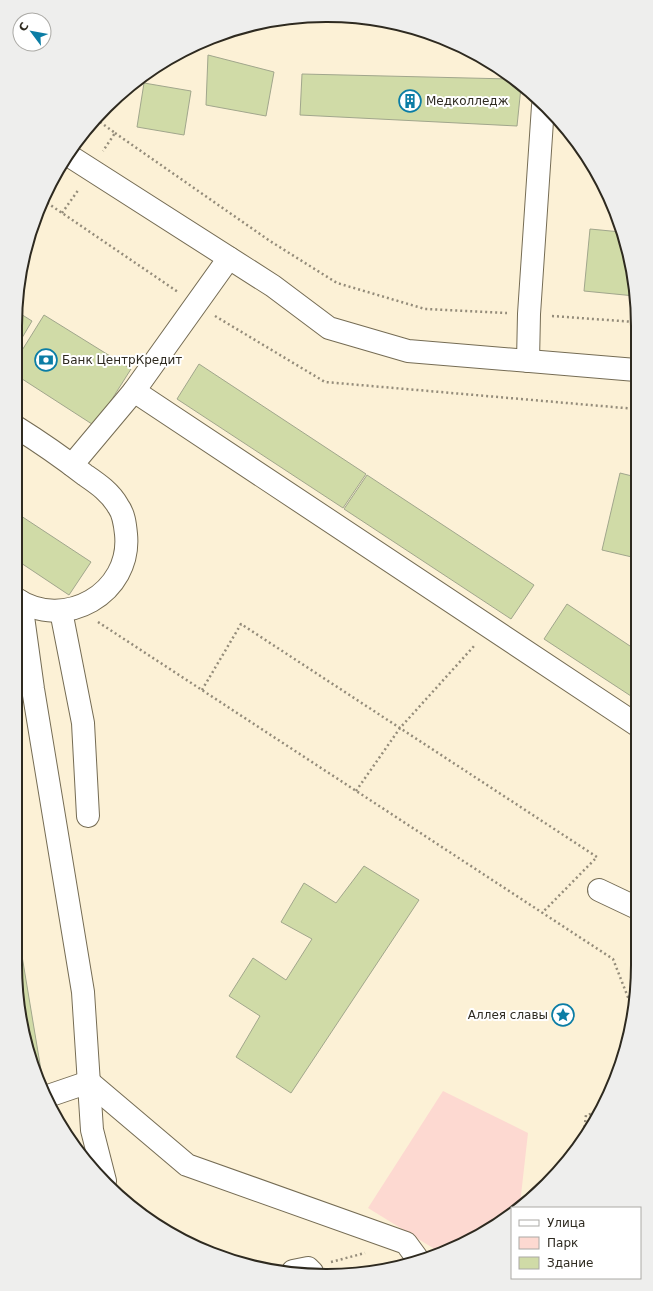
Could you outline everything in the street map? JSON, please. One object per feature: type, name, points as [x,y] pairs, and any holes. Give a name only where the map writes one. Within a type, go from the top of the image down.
[{"type":"street","points":[[528,361],[529,314],[543,112]]},
{"type":"street","points":[[72,158],[273,286],[329,328],[408,351],[631,370]]},
{"type":"street","points":[[72,465],[134,391],[229,258]]},
{"type":"street","points":[[134,391],[631,721]]},
{"type":"street","points":[[22,431],[56,452],[109,493],[119,506],[125,522],[127,546],[121,570],[100,596],[69,610],[44,611],[22,604]]},
{"type":"street","points":[[69,610],[83,723],[88,816]]},
{"type":"street","points":[[22,629],[83,992],[92,1130],[101,1169]]},
{"type":"street","points":[[599,890],[631,905]]},
{"type":"street","points":[[51,1095],[89,1082]]},
{"type":"street","points":[[89,1082],[187,1166],[406,1243],[415,1256]]},
{"type":"path","points":[[115,133],[270,241],[337,283],[425,309],[529,314],[631,322]]},
{"type":"path","points":[[69,610],[202,690],[613,959],[629,999]]},
{"type":"path","points":[[202,690],[241,624],[597,857],[542,913]]},
{"type":"path","points":[[356,791],[400,728],[491,628]]},
{"type":"path","points":[[585,1126],[586,1115],[592,1114]]},
{"type":"path","points":[[311,1268],[368,1253]]},
{"type":"green space","points":[[443,1091],[528,1133],[521,1199],[496,1218],[461,1238],[433,1250],[433,1248],[368,1208]]},
{"type":"building","points":[[208,55],[274,72],[266,116],[206,105]]},
{"type":"building","name":"Медколледж","points":[[302,74],[504,79],[520,92],[517,126],[300,115]]},
{"type":"building","points":[[144,83],[191,91],[184,135],[137,127]]},
{"type":"building","points":[[590,229],[616,231],[625,267],[629,295],[584,291]]},
{"type":"building","points":[[23,315],[32,321],[22,338]]},
{"type":"building","points":[[44,315],[131,369],[95,426],[22,379],[22,350]]},
{"type":"building","points":[[199,364],[366,474],[343,508],[177,399]]},
{"type":"building","points":[[620,473],[631,476],[631,557],[602,550]]},
{"type":"building","points":[[367,475],[534,585],[511,619],[344,509]]},
{"type":"building","points":[[22,517],[91,562],[69,595],[22,564]]},
{"type":"building","points":[[567,604],[631,647],[631,696],[544,639]]},
{"type":"building","points":[[364,866],[419,900],[291,1093],[236,1057],[260,1016],[229,996],[253,958],[286,980],[312,939],[281,922],[304,883],[336,903]]},
{"type":"building","points":[[22,956],[41,1070],[32,1043],[28,1024],[23,984]]},
{"type":"place","name":"Медколледж","points":[[410,101]]},
{"type":"place","name":"Банк ЦентрКредит","points":[[46,360]]},
{"type":"place","name":"Аллея славы","points":[[563,1015]]}]
